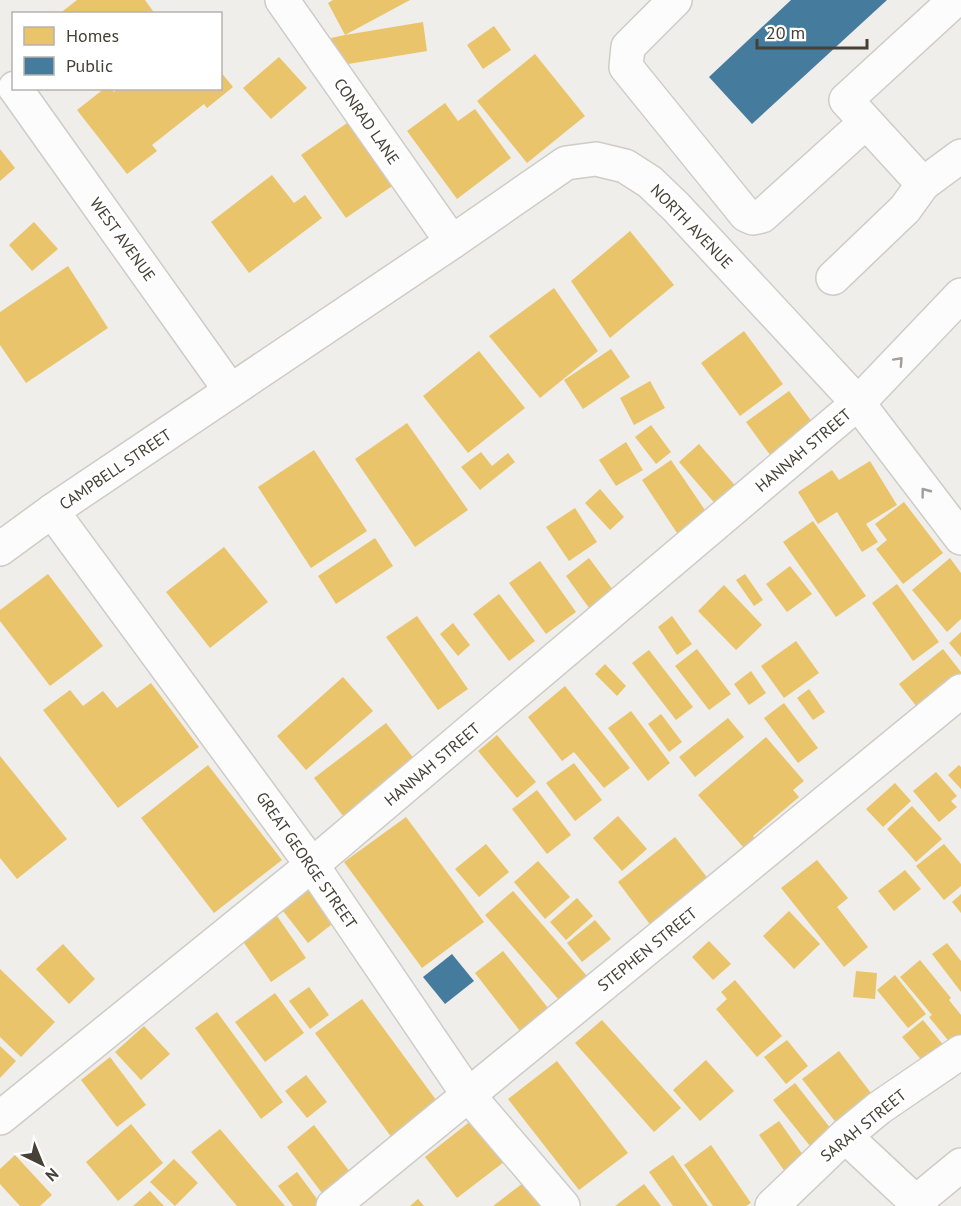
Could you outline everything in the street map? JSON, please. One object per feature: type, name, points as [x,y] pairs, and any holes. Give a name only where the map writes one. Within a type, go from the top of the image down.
[{"type":"street","name":"CONRAD LANE","points":[[282,0],[452,242]]},
{"type":"street","points":[[675,0],[628,47],[626,67],[746,215],[753,218],[762,216],[866,122]]},
{"type":"street","points":[[923,184],[846,100],[956,0]]},
{"type":"street","name":"WEST AVENUE","points":[[0,67],[12,84]]},
{"type":"street","name":"WEST AVENUE","points":[[16,90],[230,390]]},
{"type":"street","points":[[833,278],[905,209],[923,184],[961,156]]},
{"type":"street","name":"NORTH AVENUE","points":[[230,390],[566,163],[596,159],[625,166],[650,182],[676,207],[858,403],[959,533]]},
{"type":"street","name":"HANNAH STREET","points":[[0,1118],[312,865],[858,403],[961,295]]},
{"type":"street","name":"CAMPBELL STREET","points":[[0,549],[230,390]]},
{"type":"street","name":"GREAT GEORGE STREET","points":[[52,511],[312,865],[469,1096],[563,1206]]},
{"type":"street","name":"STEPHEN STREET","points":[[333,1206],[961,691]]},
{"type":"street","name":"SARAH STREET","points":[[772,1206],[845,1136],[879,1108],[961,1052]]},
{"type":"street","points":[[845,1136],[918,1204],[961,1165]]},
{"type":"building: Homes","points":[[77,0],[145,0],[154,12],[62,12]]},
{"type":"building: Homes","points":[[333,0],[410,0],[345,35],[328,3]]},
{"type":"building: Homes","points":[[423,22],[427,51],[336,66],[331,38]]},
{"type":"building: Homes","points":[[494,26],[511,50],[483,69],[467,45]]},
{"type":"building: Homes","points":[[535,54],[585,116],[527,163],[477,101]]},
{"type":"building: Homes","points":[[279,57],[307,88],[271,119],[243,88]]},
{"type":"building: Homes","points":[[222,73],[233,87],[207,108],[204,104],[152,145],[157,151],[127,174],[77,110],[102,90],[114,92],[116,90],[222,90]]},
{"type":"building: Homes","points":[[445,103],[458,121],[475,109],[511,158],[457,199],[407,131]]},
{"type":"building: Homes","points":[[350,121],[395,184],[346,218],[301,155]]},
{"type":"building: Homes","points":[[0,149],[15,168],[0,181]]},
{"type":"building: Homes","points":[[272,175],[294,203],[305,195],[322,218],[249,273],[211,222]]},
{"type":"building: Homes","points":[[34,222],[58,249],[32,271],[9,245]]},
{"type":"building: Homes","points":[[630,231],[674,285],[610,338],[571,281]]},
{"type":"building: Homes","points":[[68,266],[108,328],[26,383],[0,345],[0,312]]},
{"type":"building: Homes","points":[[554,288],[598,351],[540,398],[489,336]]},
{"type":"building: Homes","points":[[744,331],[783,384],[740,416],[701,363]]},
{"type":"building: Homes","points":[[611,349],[630,377],[583,409],[564,380]]},
{"type":"building: Homes","points":[[479,351],[525,408],[468,453],[423,396]]},
{"type":"building: Homes","points":[[650,381],[665,408],[634,425],[620,398]]},
{"type":"building: Homes","points":[[789,391],[816,427],[773,459],[746,422]]},
{"type":"building: Homes","points":[[407,423],[468,510],[415,547],[355,459]]},
{"type":"building: Homes","points":[[651,425],[671,452],[656,464],[635,437]]},
{"type":"building: Homes","points":[[626,442],[643,470],[616,486],[599,460]]},
{"type":"building: Homes","points":[[699,444],[739,490],[718,507],[679,462]]},
{"type":"building: Homes","points":[[314,450],[367,531],[311,568],[258,487]]},
{"type":"building: Homes","points":[[481,452],[492,466],[508,453],[515,462],[480,490],[461,467]]},
{"type":"building: Homes","points":[[671,460],[709,516],[679,536],[642,480]]},
{"type":"building: Homes","points":[[870,461],[897,505],[866,524],[878,542],[862,552],[837,512],[818,524],[798,492],[832,470],[839,480]]},
{"type":"building: Homes","points":[[600,489],[624,517],[610,530],[585,503]]},
{"type":"building: Homes","points":[[904,502],[943,553],[903,584],[876,549],[887,540],[875,524]]},
{"type":"building: Homes","points":[[575,508],[597,542],[569,561],[546,527]]},
{"type":"building: Homes","points":[[813,521],[866,596],[836,617],[783,542]]},
{"type":"building: Homes","points":[[375,538],[393,566],[336,604],[318,576]]},
{"type":"building: Homes","points":[[224,547],[268,602],[210,648],[166,592]]},
{"type":"building: Homes","points":[[589,558],[616,594],[592,612],[566,576]]},
{"type":"building: Homes","points":[[950,558],[961,573],[961,619],[947,632],[912,590]]},
{"type":"building: Homes","points":[[540,561],[576,612],[546,634],[509,583]]},
{"type":"building: Homes","points":[[790,566],[812,594],[787,612],[766,584]]},
{"type":"building: Homes","points":[[48,574],[103,646],[50,686],[0,621],[0,610]]},
{"type":"building: Homes","points":[[745,574],[763,600],[754,606],[736,580]]},
{"type":"building: Homes","points":[[897,584],[939,642],[913,661],[872,603]]},
{"type":"building: Homes","points":[[724,585],[762,625],[736,650],[698,611]]},
{"type":"building: Homes","points":[[499,594],[535,641],[509,661],[473,614]]},
{"type":"building: Homes","points":[[417,616],[468,689],[438,710],[386,637]]},
{"type":"building: Homes","points":[[672,616],[692,644],[677,655],[658,627]]},
{"type":"building: Homes","points":[[453,623],[470,645],[458,656],[440,634]]},
{"type":"building: Homes","points":[[961,632],[961,657],[949,643]]},
{"type":"building: Homes","points":[[796,641],[819,673],[784,698],[761,666]]},
{"type":"building: Homes","points":[[697,649],[731,694],[709,710],[675,666]]},
{"type":"building: Homes","points":[[943,649],[961,672],[961,687],[924,716],[899,684]]},
{"type":"building: Homes","points":[[649,650],[693,707],[676,720],[632,663]]},
{"type":"building: Homes","points":[[605,664],[626,686],[617,696],[595,674]]},
{"type":"building: Homes","points":[[751,671],[766,693],[749,705],[734,684]]},
{"type":"building: Homes","points":[[343,677],[373,711],[306,770],[277,736]]},
{"type":"building: Homes","points":[[151,683],[199,747],[118,808],[43,710],[70,690],[83,706],[103,691],[117,708]]},
{"type":"building: Homes","points":[[565,686],[630,768],[604,788],[574,752],[562,761],[528,717]]},
{"type":"building: Homes","points":[[809,689],[825,712],[813,720],[797,698]]},
{"type":"building: Homes","points":[[784,703],[818,748],[798,763],[764,718]]},
{"type":"building: Homes","points":[[631,711],[670,763],[648,781],[608,728]]},
{"type":"building: Homes","points":[[661,714],[682,742],[669,752],[648,724]]},
{"type":"building: Homes","points":[[728,718],[744,737],[695,777],[679,757]]},
{"type":"building: Homes","points":[[386,723],[415,760],[343,816],[314,778]]},
{"type":"building: Homes","points":[[497,735],[536,782],[517,798],[478,751]]},
{"type":"building: Homes","points":[[766,737],[804,781],[793,790],[799,797],[753,836],[761,845],[750,855],[698,795]]},
{"type":"building: Homes","points":[[0,756],[67,839],[17,879],[0,858]]},
{"type":"building: Homes","points":[[574,763],[602,800],[575,821],[546,783]]},
{"type":"building: Homes","points":[[208,765],[282,860],[214,913],[141,818]]},
{"type":"building: Homes","points":[[959,765],[961,767],[961,789],[948,775]]},
{"type":"building: Homes","points":[[936,772],[957,796],[951,801],[957,807],[939,822],[913,791]]},
{"type":"building: Homes","points":[[895,783],[911,801],[883,827],[866,809]]},
{"type":"building: Homes","points":[[537,790],[571,835],[547,854],[512,809]]},
{"type":"building: Homes","points":[[912,806],[942,839],[916,862],[887,829]]},
{"type":"building: Homes","points":[[618,816],[647,849],[622,871],[593,838]]},
{"type":"building: Homes","points":[[406,817],[484,922],[422,968],[344,862]]},
{"type":"building: Homes","points":[[675,837],[710,881],[652,927],[618,882]]},
{"type":"building: Homes","points":[[486,844],[509,872],[479,897],[455,869]]},
{"type":"building: Homes","points":[[944,844],[961,864],[961,886],[944,900],[916,866]]},
{"type":"building: Homes","points":[[817,860],[848,898],[837,907],[868,947],[844,967],[781,888]]},
{"type":"building: Homes","points":[[538,861],[570,897],[545,919],[514,882]]},
{"type":"building: Homes","points":[[905,870],[921,889],[894,911],[878,891]]},
{"type":"building: Homes","points":[[310,889],[336,921],[308,943],[283,911]]},
{"type":"building: Homes","points":[[513,891],[587,976],[559,1000],[485,915]]},
{"type":"building: Homes","points":[[961,894],[961,913],[952,902]]},
{"type":"building: Homes","points":[[577,898],[593,916],[566,940],[550,922]]},
{"type":"building: Homes","points":[[789,911],[820,944],[794,969],[763,936]]},
{"type":"building: Homes","points":[[275,913],[306,958],[271,982],[240,937]]},
{"type":"building: Homes","points":[[595,920],[611,939],[582,962],[567,943]]},
{"type":"building: Homes","points":[[709,941],[731,964],[713,980],[692,957]]},
{"type":"building: Homes","points":[[947,943],[961,961],[961,992],[932,954]]},
{"type":"building: Homes","points":[[63,944],[95,979],[69,1004],[36,969]]},
{"type":"building: Homes","points":[[503,951],[548,1008],[520,1031],[475,973]]},
{"type":"building: Homes","points":[[920,960],[951,998],[949,1000],[961,1015],[961,1045],[956,1050],[929,1017],[932,1015],[900,977]]},
{"type":"building: Homes","points":[[0,969],[55,1022],[21,1057],[0,1037]]},
{"type":"building: Homes","points":[[856,971],[877,973],[875,999],[853,997]]},
{"type":"building: Homes","points":[[895,975],[926,1014],[908,1028],[877,990]]},
{"type":"building: Homes","points":[[735,980],[782,1036],[757,1057],[716,1009],[727,999],[721,992]]},
{"type":"building: Homes","points":[[309,987],[329,1015],[310,1029],[289,1001]]},
{"type":"building: Homes","points":[[275,993],[304,1033],[265,1062],[235,1022]]},
{"type":"building: Homes","points":[[362,999],[439,1104],[392,1138],[315,1033]]},
{"type":"building: Homes","points":[[217,1012],[283,1102],[261,1119],[195,1028]]},
{"type":"building: Homes","points":[[602,1020],[681,1108],[654,1132],[575,1043]]},
{"type":"building: Homes","points":[[923,1020],[949,1052],[929,1069],[902,1037]]},
{"type":"building: Homes","points":[[144,1026],[170,1054],[141,1080],[115,1052]]},
{"type":"building: Homes","points":[[787,1040],[808,1066],[786,1084],[764,1057]]},
{"type":"building: Homes","points":[[0,1046],[16,1061],[0,1078]]},
{"type":"building: Homes","points":[[839,1051],[877,1101],[841,1129],[802,1079]]},
{"type":"building: Homes","points":[[110,1057],[146,1105],[117,1127],[81,1080]]},
{"type":"building: Homes","points":[[706,1060],[734,1091],[700,1121],[673,1090]]},
{"type":"building: Homes","points":[[557,1061],[628,1153],[579,1190],[508,1099]]},
{"type":"building: Homes","points":[[306,1075],[327,1102],[307,1118],[285,1091]]},
{"type":"building: Homes","points":[[795,1083],[835,1134],[814,1151],[773,1100]]},
{"type":"building: Homes","points":[[472,1120],[504,1162],[457,1198],[425,1157]]},
{"type":"building: Homes","points":[[779,1121],[808,1162],[788,1176],[759,1135]]},
{"type":"building: Homes","points":[[131,1124],[163,1163],[118,1201],[86,1162]]},
{"type":"building: Homes","points":[[314,1125],[353,1176],[325,1197],[287,1147]]},
{"type":"building: Homes","points":[[220,1129],[285,1206],[237,1206],[191,1152]]},
{"type":"building: Homes","points":[[711,1145],[751,1203],[746,1206],[713,1206],[684,1165]]},
{"type":"building: Homes","points":[[15,1155],[52,1195],[40,1206],[20,1206],[0,1184],[0,1169]]},
{"type":"building: Homes","points":[[673,1155],[708,1206],[673,1206],[649,1172]]},
{"type":"building: Homes","points":[[174,1159],[198,1183],[175,1206],[150,1182]]},
{"type":"building: Homes","points":[[297,1172],[320,1203],[316,1206],[293,1206],[278,1186]]},
{"type":"building: Homes","points":[[523,1183],[541,1206],[493,1206]]},
{"type":"building: Homes","points":[[644,1184],[661,1206],[615,1206]]},
{"type":"building: Homes","points":[[150,1191],[164,1206],[133,1206]]},
{"type":"building: Homes","points":[[418,1199],[424,1206],[410,1206]]},
{"type":"building: Public","points":[[791,0],[887,0],[752,124],[709,77]]},
{"type":"building: Public","points":[[452,954],[474,981],[445,1004],[423,977]]}]
